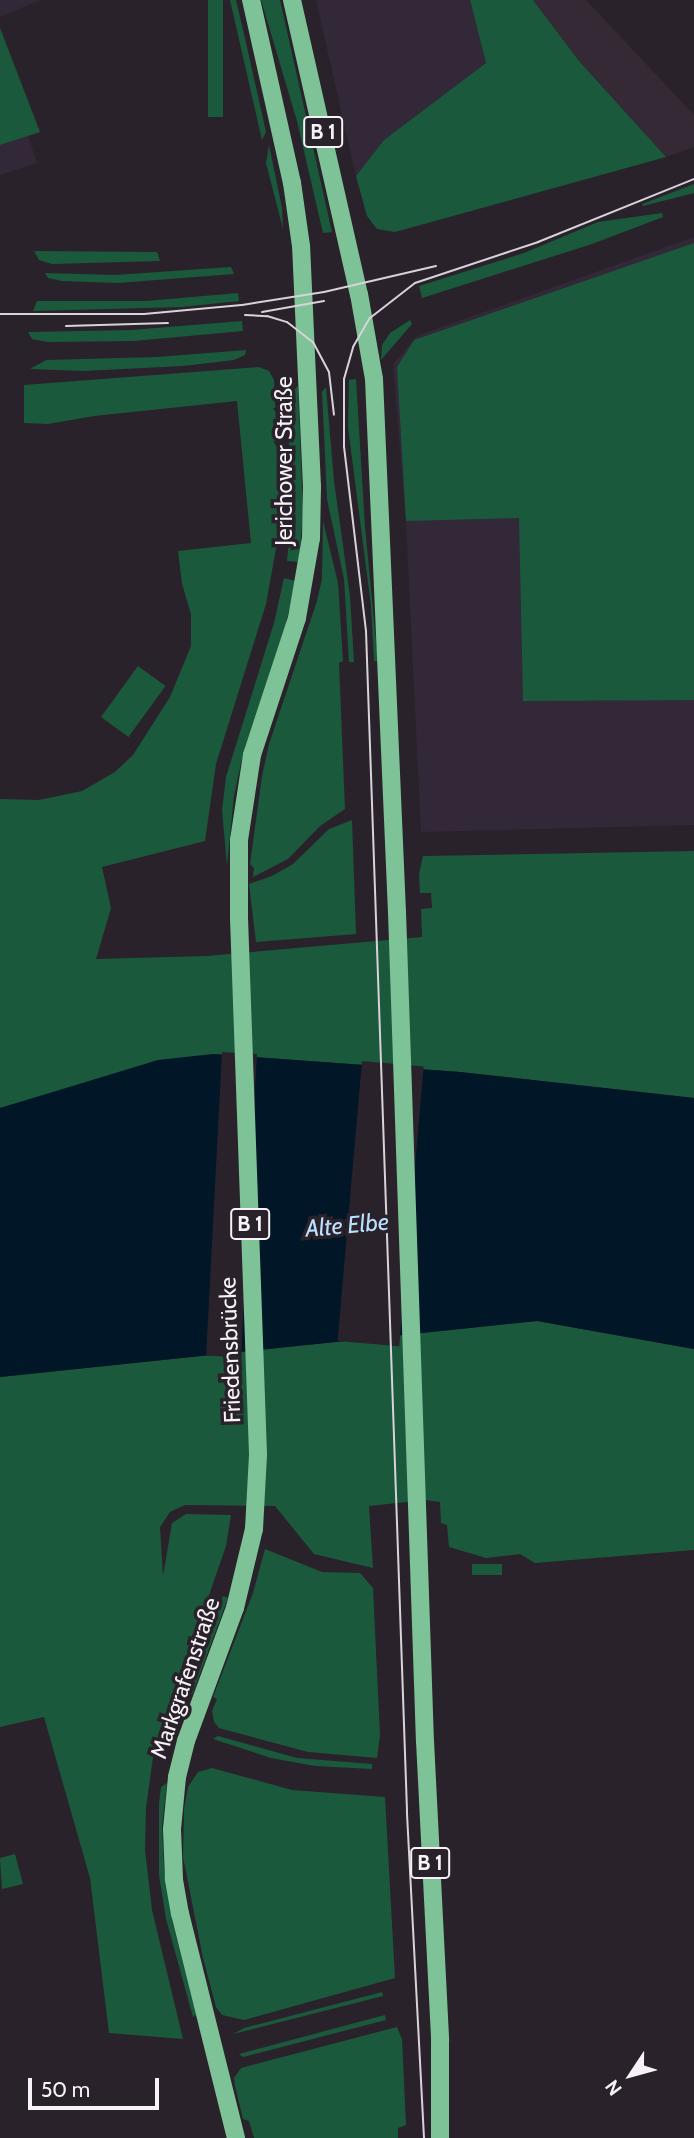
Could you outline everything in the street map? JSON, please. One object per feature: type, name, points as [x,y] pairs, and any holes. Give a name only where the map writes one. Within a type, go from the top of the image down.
[{"type":"main road","name":"Jerichower Straße","points":[[239,918],[239,840],[247,783],[259,731],[304,593],[312,499],[307,361],[297,213],[251,0]]},
{"type":"main road","name":"B 1","points":[[292,0],[373,366],[397,912],[427,1776],[440,2041],[440,2138]]},
{"type":"main road","name":"Friedensbrücke","points":[[239,918],[258,1454],[254,1529]]},
{"type":"main road","name":"Markgrafenstraße","points":[[236,2138],[177,1897],[172,1855],[174,1805],[186,1741],[235,1608],[254,1529]]},
{"type":"shaded area","points":[[0,0],[40,0],[0,17]]},
{"type":"shaded area","points":[[316,0],[470,0],[486,63],[384,140],[356,176]]},
{"type":"shaded area","points":[[533,0],[586,0],[694,115],[694,147],[666,157],[579,61]]},
{"type":"shaded area","points":[[0,28],[40,132],[28,136],[37,163],[0,175]]},
{"type":"shaded area","points":[[694,237],[694,825],[421,832],[406,523],[393,364],[417,336]]},
{"type":"green space","points":[[208,0],[223,0],[223,117],[208,117]]},
{"type":"green space","points":[[230,0],[236,0],[247,47],[266,132],[262,140]]},
{"type":"green space","points":[[261,0],[280,0],[332,232],[323,233],[297,121]]},
{"type":"green space","points":[[470,0],[533,0],[579,61],[666,157],[395,232],[377,229],[367,216],[356,176],[384,140],[486,63]]},
{"type":"green space","points":[[0,28],[40,132],[0,145]]},
{"type":"green space","points":[[269,145],[282,208],[283,229],[266,163]]},
{"type":"green space","points":[[694,184],[694,193],[643,206],[642,204]]},
{"type":"green space","points":[[662,213],[663,217],[592,244],[422,298],[419,286],[524,253],[598,222]]},
{"type":"green space","points":[[694,243],[694,700],[523,701],[519,518],[406,521],[397,367],[414,340]]},
{"type":"green space","points":[[34,251],[157,252],[160,261],[52,264],[39,260]]},
{"type":"green space","points":[[231,267],[234,274],[118,283],[62,281],[48,278],[45,273],[115,275]]},
{"type":"green space","points":[[238,293],[239,301],[182,307],[33,311],[37,301],[146,301]]},
{"type":"green space","points":[[410,320],[412,324],[381,360],[382,345],[390,333]]},
{"type":"green space","points":[[242,321],[243,331],[134,341],[48,342],[32,339],[28,332],[131,330]]},
{"type":"green space","points":[[246,350],[245,355],[234,360],[183,366],[83,371],[30,369],[46,360],[157,357]]},
{"type":"green space","points":[[259,367],[269,371],[274,380],[279,490],[277,543],[266,604],[216,764],[205,841],[102,867],[111,908],[96,959],[207,956],[422,937],[421,909],[432,908],[431,893],[420,893],[419,874],[423,856],[694,851],[694,1098],[460,1072],[213,1054],[0,1108],[0,799],[39,800],[82,791],[115,772],[133,755],[170,697],[191,646],[191,614],[182,584],[178,551],[251,543],[237,401],[94,416],[48,424],[24,423],[24,385]]},
{"type":"green space","points":[[356,379],[365,527],[378,661],[374,661],[371,606],[348,427],[349,380]]},
{"type":"green space","points":[[298,386],[303,512],[299,562],[287,561],[292,507],[287,396]]},
{"type":"green space","points":[[326,387],[334,481],[350,596],[354,662],[349,662],[344,579],[327,499],[322,392]]},
{"type":"green space","points":[[323,521],[338,583],[343,661],[339,663],[345,809],[320,826],[288,859],[253,877],[254,868],[250,864],[262,776],[269,744],[317,601],[322,579]]},
{"type":"green space","points":[[284,578],[296,581],[285,627],[241,763],[234,796],[227,866],[222,810],[226,777],[274,623]]},
{"type":"green space","points":[[138,666],[166,686],[128,737],[101,717]]},
{"type":"green space","points":[[352,820],[356,934],[256,942],[249,884],[272,876],[293,864],[329,829]]},
{"type":"green space","points":[[537,1321],[694,1349],[694,1550],[535,1563],[520,1554],[486,1558],[449,1547],[447,1525],[441,1523],[440,1502],[425,1500],[369,1506],[373,1568],[314,1554],[275,1506],[185,1505],[170,1512],[160,1527],[163,1576],[172,1523],[186,1514],[231,1515],[226,1546],[153,1757],[146,1808],[145,1850],[152,1910],[183,2039],[109,2033],[90,1878],[44,1717],[0,1727],[0,1377]]},
{"type":"green space","points":[[265,1549],[322,1572],[360,1573],[373,1588],[380,1735],[377,1758],[308,1752],[219,1728],[214,1722],[212,1711],[217,1699],[213,1697],[253,1593]]},
{"type":"green space","points":[[472,1564],[502,1564],[502,1575],[472,1575]]},
{"type":"green space","points":[[223,1596],[228,1598],[192,1695],[188,1691],[189,1686]]},
{"type":"green space","points":[[218,1736],[297,1758],[372,1764],[372,1769],[315,1766],[271,1758],[213,1739]]},
{"type":"green space","points":[[212,1768],[292,1790],[385,1797],[395,1978],[244,2020],[222,2015],[216,2007],[203,1958],[183,1857],[184,1809],[188,1787],[198,1772]]},
{"type":"green space","points":[[167,1783],[162,1826],[164,1868],[172,1920],[196,2015],[193,2017],[166,1919],[159,1875],[159,1803],[161,1787]]},
{"type":"green space","points":[[15,1854],[23,1884],[2,1889],[0,1858]]},
{"type":"green space","points":[[382,1992],[383,1996],[233,2034],[244,2028]]},
{"type":"green space","points":[[385,2015],[386,2020],[243,2057],[239,2054]]},
{"type":"green space","points":[[397,2027],[402,2039],[406,2125],[398,2128],[398,2138],[254,2138],[249,2121],[243,2119],[235,2086],[234,2078],[241,2068]]},
{"type":"water","name":"Alte Elbe","points":[[213,1054],[460,1072],[694,1098],[694,1349],[537,1321],[0,1377],[0,1108],[158,1060]]},
{"type":"pier","points":[[222,1052],[257,1054],[241,1357],[206,1356]]},
{"type":"pier","points":[[362,1061],[424,1066],[399,1346],[338,1341]]},
{"type":"tram line","points":[[424,2138],[407,1811],[366,631],[344,447],[344,379],[353,347],[370,318],[415,283],[538,242],[694,179]]},
{"type":"tram line","points":[[0,314],[144,314],[242,305],[324,292],[436,266]]},
{"type":"tram line","points":[[262,312],[324,301]]},
{"type":"tram line","points":[[245,315],[267,316],[287,322],[313,342],[329,372],[334,415]]},
{"type":"tram line","points":[[66,326],[168,323]]}]
